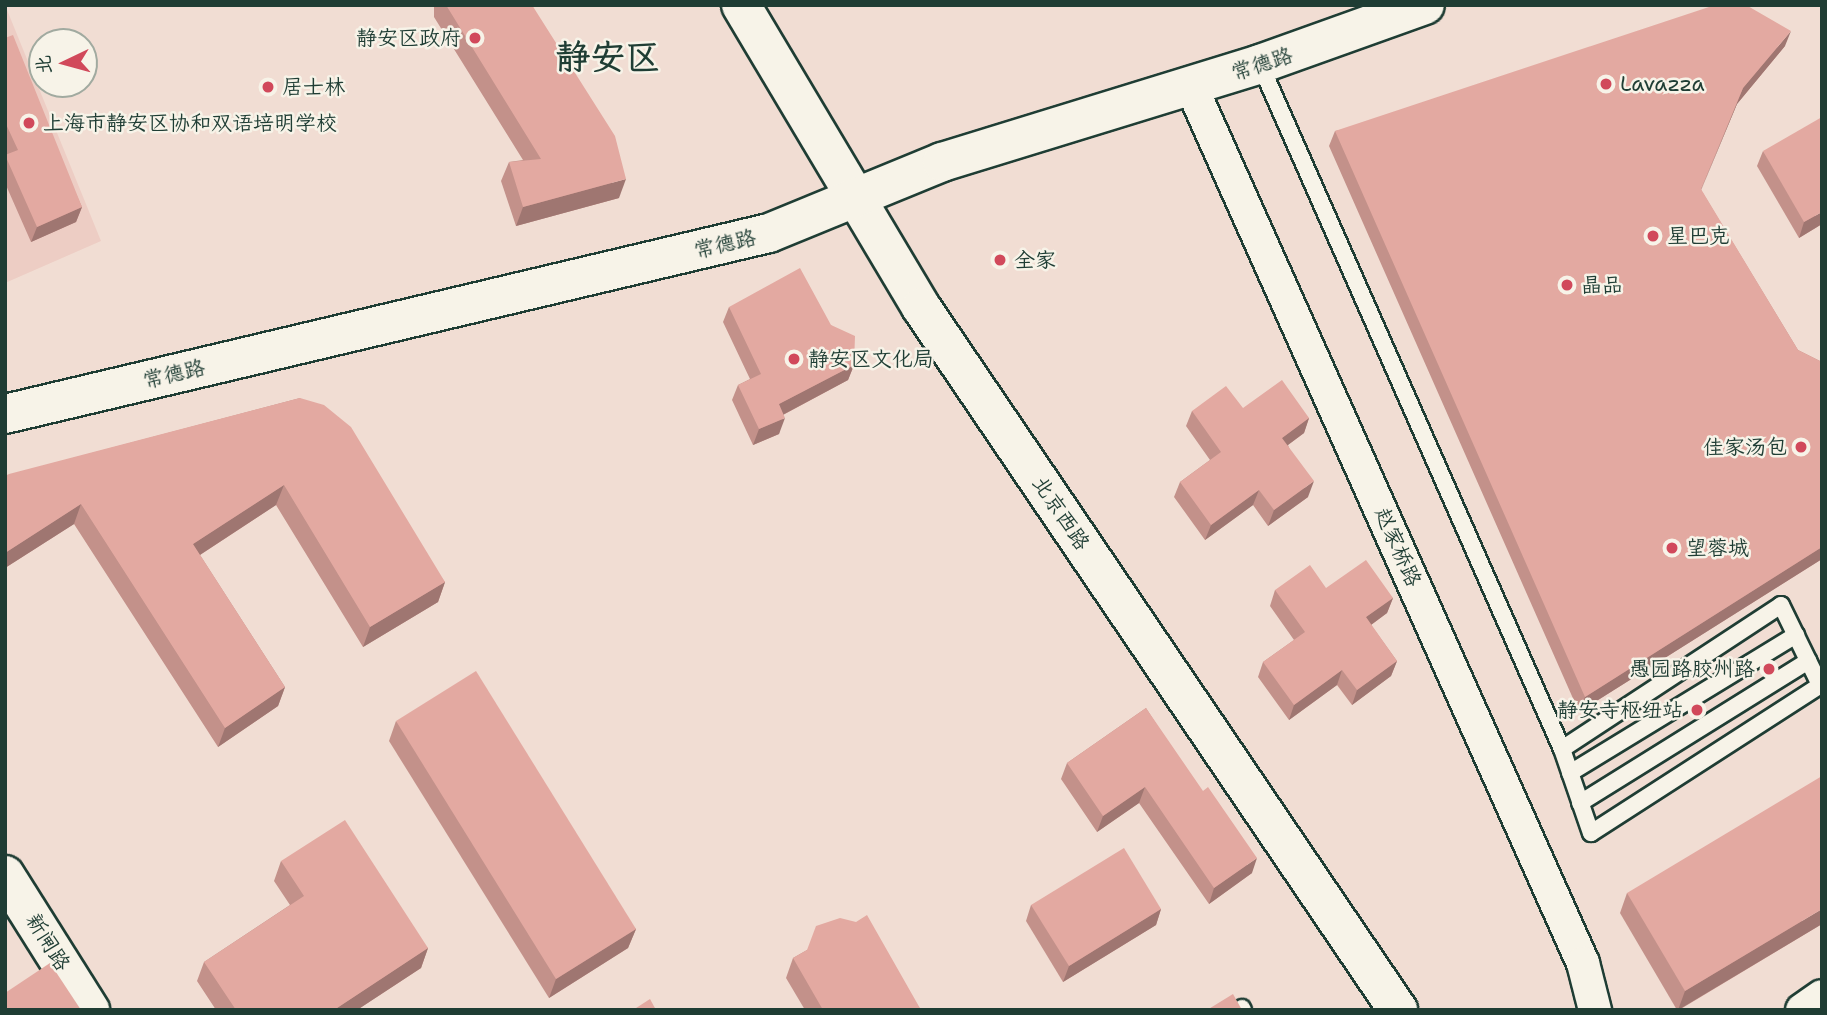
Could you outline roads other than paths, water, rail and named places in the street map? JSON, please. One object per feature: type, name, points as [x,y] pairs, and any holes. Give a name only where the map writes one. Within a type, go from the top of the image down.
[{"type":"main road","name":"北京西路","points":[[741,5],[921,307],[1398,1010]]},
{"type":"main road","name":"常德路","points":[[5,414],[769,233],[942,162],[1260,64],[1425,5]]},
{"type":"main road","name":"新闸路","points":[[5,874],[90,1010]]},
{"type":"street","name":"赵家桥路","points":[[1191,86],[1583,963],[1595,1010]]},
{"type":"street","points":[[1802,1010],[1822,996]]},
{"type":"lane","points":[[1260,64],[1562,749],[1591,833],[1821,685],[1781,605],[1562,749]]},
{"type":"lane","points":[[1570,773],[1796,635]]},
{"type":"lane","points":[[1580,803],[1808,661]]},
{"type":"place","name":"静安区政府","points":[[475,38]]},
{"type":"place","name":"Lavazza","points":[[1606,84]]},
{"type":"place","name":"居士林","points":[[268,87]]},
{"type":"place","name":"上海市静安区协和双语培明学校","points":[[29,123]]},
{"type":"place","name":"星巴克","points":[[1653,236]]},
{"type":"place","name":"全家","points":[[1000,260]]},
{"type":"place","name":"晶品","points":[[1567,285]]},
{"type":"place","name":"静安区文化局","points":[[794,359]]},
{"type":"place","name":"佳家汤包","points":[[1801,447]]},
{"type":"place","name":"望蓉城","points":[[1672,548]]},
{"type":"place","name":"愚园路胶州路","points":[[1769,669]]},
{"type":"place","name":"静安寺枢纽站","points":[[1697,710]]},
{"type":"district","name":"静安区","points":[[608,57]]}]
